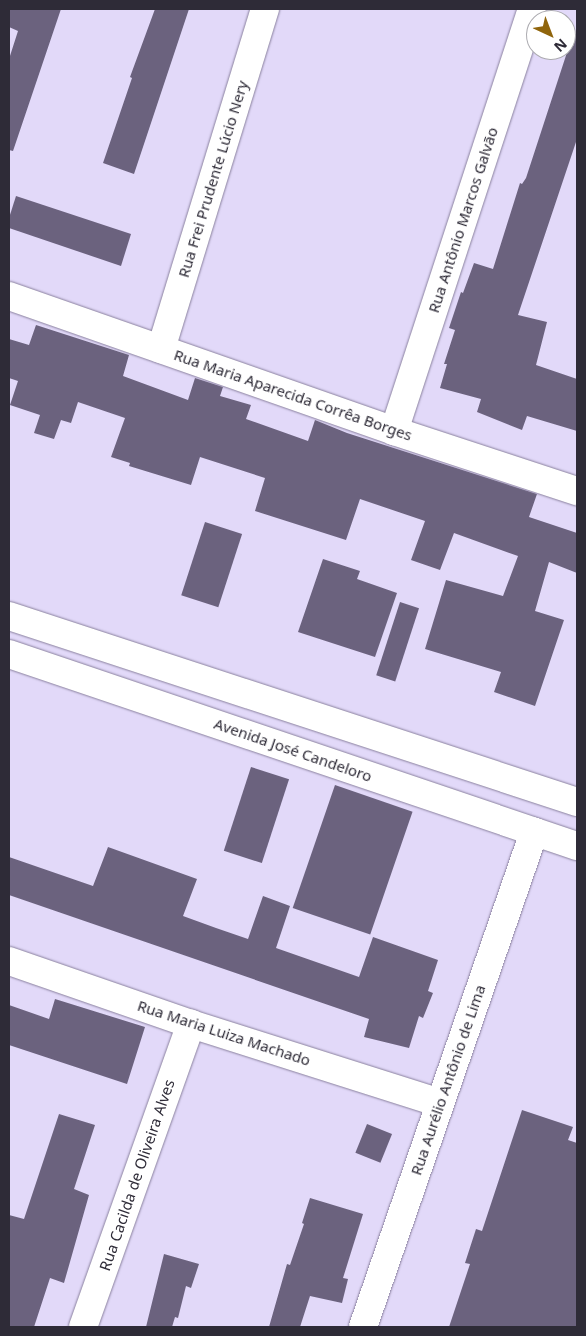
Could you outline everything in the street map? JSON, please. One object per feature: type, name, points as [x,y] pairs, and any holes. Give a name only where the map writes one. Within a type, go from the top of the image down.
[{"type":"street","name":"Rua Frei Prudente Lúcio Nery","points":[[161,349],[265,9]]},
{"type":"street","name":"Rua Antônio Marcos Galvão","points":[[394,431],[532,9]]},
{"type":"street","name":"Rua Maria Aparecida Corrêa Borges","points":[[9,296],[394,431],[577,492]]},
{"type":"street","points":[[9,616],[577,802]]},
{"type":"street","name":"Avenida José Candeloro","points":[[9,654],[577,846]]},
{"type":"street","points":[[353,771],[352,757],[358,744],[367,733]]},
{"type":"street","name":"Rua Aurélio Antônio de Lima","points":[[362,1327],[534,832]]},
{"type":"street","name":"Rua Maria Luiza Machado","points":[[9,961],[191,1024],[440,1103]]},
{"type":"street","name":"Rua Cacilda de Oliveira Alves","points":[[84,1327],[191,1024]]},
{"type":"building","points":[[9,9],[61,9],[13,151],[9,150],[9,59],[18,31],[9,27]]},
{"type":"building","points":[[155,9],[189,9],[134,174],[103,163],[132,78],[130,77]]},
{"type":"building","points":[[577,34],[577,139],[518,315],[547,322],[536,365],[577,379],[577,431],[527,416],[522,430],[477,412],[481,399],[440,388],[447,364],[444,364],[455,330],[449,328],[461,292],[463,293],[474,263],[493,269],[520,183],[522,184],[526,178],[565,60],[576,60]]},
{"type":"building","points":[[16,196],[131,234],[121,266],[9,228],[9,218]]},
{"type":"building","points":[[36,325],[129,355],[123,376],[188,400],[195,378],[223,387],[220,396],[251,405],[246,419],[308,441],[315,420],[347,433],[537,494],[529,517],[577,533],[577,573],[549,562],[535,611],[564,620],[535,706],[494,692],[501,672],[425,649],[446,580],[503,596],[518,556],[454,533],[440,570],[411,560],[425,521],[360,499],[346,540],[255,511],[265,478],[200,457],[191,485],[129,466],[130,463],[111,457],[125,418],[78,402],[71,423],[61,420],[54,439],[34,433],[40,415],[10,405],[18,381],[9,378],[9,339],[29,345]]},
{"type":"building","points":[[205,522],[242,534],[218,607],[181,595]]},
{"type":"building","points":[[323,559],[360,571],[357,579],[397,593],[375,657],[298,632]]},
{"type":"building","points":[[400,602],[419,608],[395,681],[376,675]]},
{"type":"building","points":[[251,767],[289,779],[262,863],[224,851]]},
{"type":"building","points":[[335,785],[413,812],[370,935],[293,908]]},
{"type":"building","points":[[108,847],[197,879],[183,916],[248,939],[263,896],[290,906],[276,948],[359,977],[373,937],[438,960],[428,991],[433,993],[423,1018],[419,1016],[409,1048],[364,1037],[369,1019],[9,895],[9,857],[93,886]]},
{"type":"building","points":[[55,999],[145,1027],[127,1084],[9,1045],[9,1005],[49,1019]]},
{"type":"building","points":[[522,1110],[573,1127],[568,1140],[577,1143],[577,1327],[449,1327],[470,1264],[465,1263],[476,1229],[482,1231]]},
{"type":"building","points":[[59,1114],[95,1125],[74,1189],[89,1195],[64,1283],[50,1278],[34,1327],[9,1327],[9,1215],[24,1219]]},
{"type":"building","points":[[367,1124],[392,1134],[380,1163],[355,1153]]},
{"type":"building","points":[[310,1198],[363,1214],[343,1278],[348,1279],[342,1303],[310,1296],[300,1327],[269,1327],[287,1264],[290,1265],[304,1224],[302,1223]]},
{"type":"building","points":[[164,1254],[199,1264],[191,1288],[186,1286],[178,1318],[175,1317],[172,1327],[146,1327]]}]
